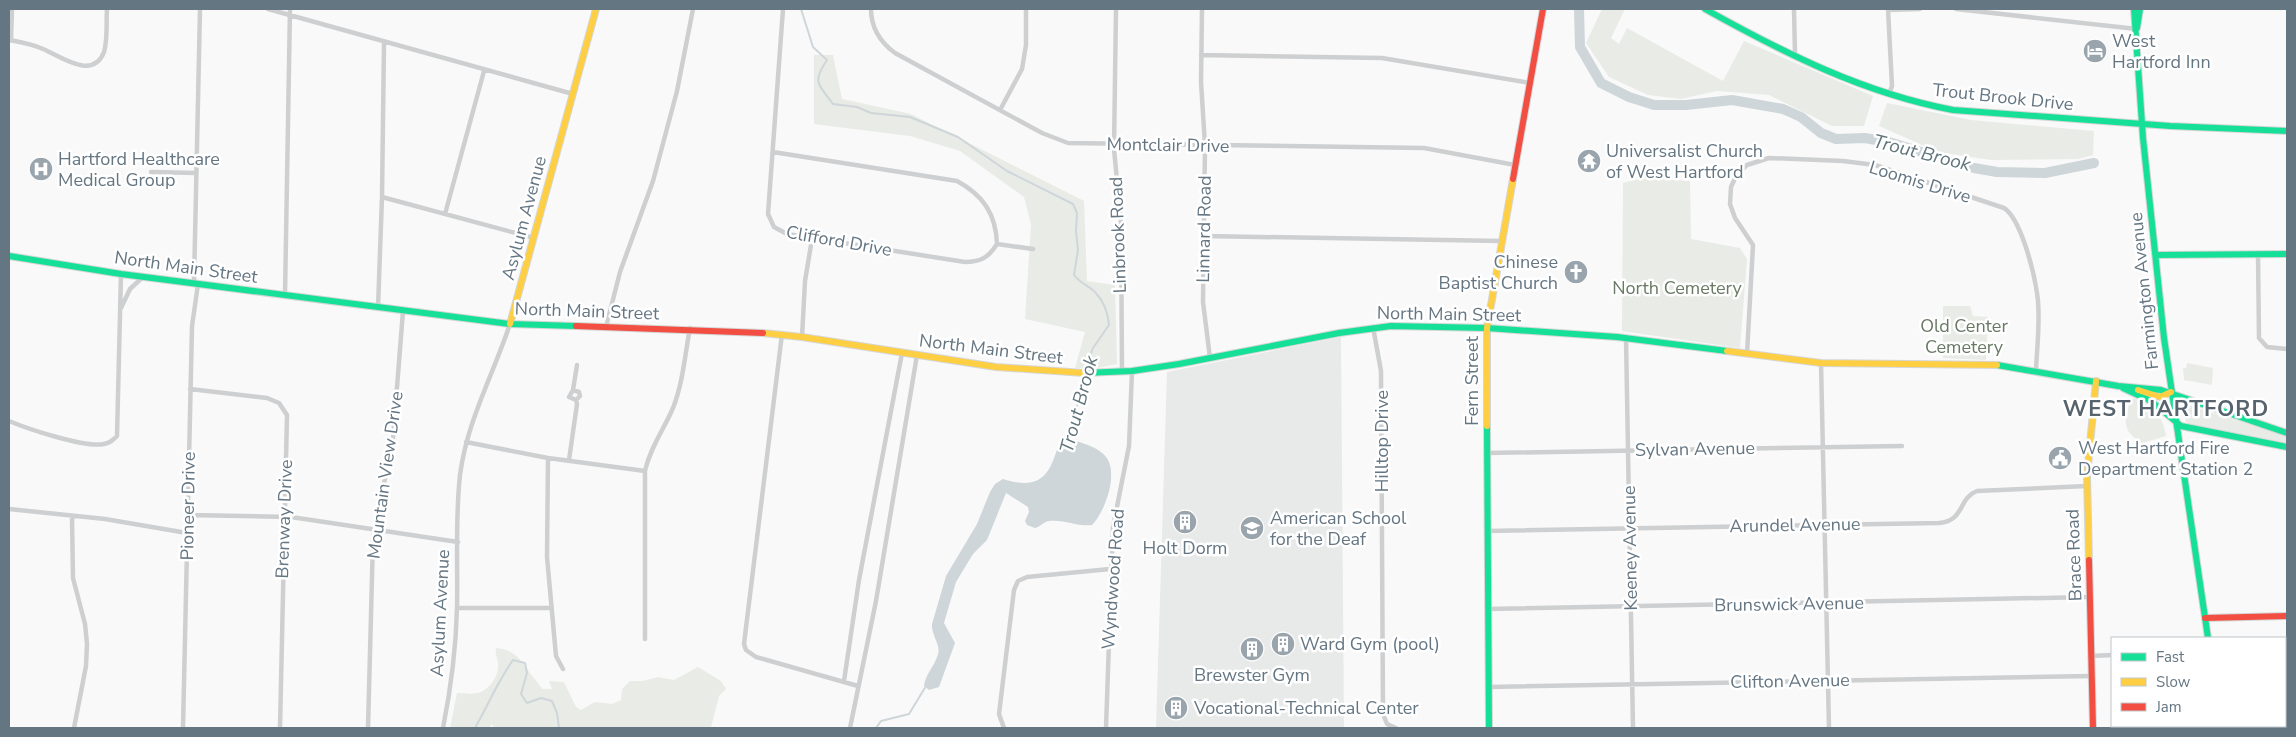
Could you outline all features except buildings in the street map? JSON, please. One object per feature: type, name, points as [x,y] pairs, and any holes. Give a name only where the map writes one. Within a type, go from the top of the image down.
[{"type":"main road","name":"Asylum Avenue","points":[[510,324],[596,9]]},
{"type":"main road","name":"Fern Street","points":[[1488,728],[1486,328],[1543,9]]},
{"type":"main road","name":"Trout Brook Drive","points":[[1705,9],[1836,74],[1928,106],[1952,110],[2287,131]]},
{"type":"main road","name":"Farmington Avenue","points":[[2134,9],[2137,28],[2142,123],[2171,392],[2208,637]]},
{"type":"main road","name":"Farmington Avenue","points":[[2137,28],[2140,9]]},
{"type":"main road","points":[[2156,255],[2287,254]]},
{"type":"main road","name":"North Main Street","points":[[9,256],[143,277],[510,324],[690,328],[782,334],[1024,371],[1070,373],[1132,371],[1373,327],[1486,328],[1626,338],[1821,363],[1962,364],[2036,370],[2118,386],[2142,395],[2157,405],[2176,424]]},
{"type":"main road","name":"Brace Road","points":[[2093,728],[2087,486],[2089,440],[2096,381]]},
{"type":"main road","name":"North Main Street","points":[[2118,386],[2143,387],[2171,392],[2237,417],[2287,432]]},
{"type":"main road","points":[[2176,424],[2287,447]]},
{"type":"main road","points":[[2205,618],[2287,616]]},
{"type":"street","points":[[12,9],[10,40],[36,46],[80,66],[89,66],[100,59],[104,52],[107,9]]},
{"type":"street","name":"Pioneer Drive","points":[[183,728],[190,389],[192,326],[196,284],[196,173],[200,9]]},
{"type":"street","points":[[268,9],[384,43],[573,94]]},
{"type":"street","points":[[285,296],[290,9]]},
{"type":"street","points":[[606,327],[620,272],[655,172],[677,91],[693,9]]},
{"type":"street","name":"Clifford Drive","points":[[783,9],[768,214],[769,220],[779,231],[812,239],[973,262],[989,256],[997,244]]},
{"type":"street","name":"Montclair Drive","points":[[871,9],[876,32],[890,49],[1042,133],[1068,143],[1424,148],[1515,165]]},
{"type":"street","points":[[1000,110],[1022,69],[1026,45],[1026,9]]},
{"type":"street","name":"Linbrook Road","points":[[1116,9],[1114,144],[1121,222],[1122,372]]},
{"type":"street","name":"Linnard Road","points":[[1202,9],[1201,55],[1205,145],[1203,302],[1210,358]]},
{"type":"street","points":[[1794,9],[1795,55]]},
{"type":"street","points":[[1889,94],[1892,86],[1888,10],[1920,9]]},
{"type":"street","points":[[1956,9],[2137,28]]},
{"type":"street","points":[[378,308],[384,43]]},
{"type":"street","points":[[1201,55],[1382,58],[1530,82]]},
{"type":"street","points":[[445,214],[484,70]]},
{"type":"street","points":[[773,152],[958,181],[977,193],[988,208],[995,225],[997,244],[1033,249]]},
{"type":"street","name":"Loomis Drive","points":[[1747,354],[1754,253],[1749,237],[1735,218],[1730,204],[1732,187],[1736,176],[1747,165],[1769,158],[1843,161],[1875,165],[2004,208],[2013,215],[2019,226],[2037,292],[2036,370]]},
{"type":"street","points":[[151,172],[196,173]]},
{"type":"street","points":[[382,197],[534,238]]},
{"type":"street","points":[[1204,236],[1501,241]]},
{"type":"street","points":[[802,337],[806,280],[812,239]]},
{"type":"street","points":[[2258,254],[2259,338],[2267,347],[2287,349]]},
{"type":"street","points":[[9,421],[30,430],[86,443],[102,445],[110,443],[117,436],[121,274]]},
{"type":"street","points":[[120,312],[130,289],[143,277]]},
{"type":"street","name":"Mountain View Drive","points":[[368,728],[374,529],[393,438],[403,311]]},
{"type":"street","name":"Asylum Avenue","points":[[442,728],[453,674],[457,608],[460,476],[466,442],[480,399],[510,324]]},
{"type":"street","name":"Hilltop Drive","points":[[1373,327],[1381,371],[1383,714],[1387,724],[1396,728]]},
{"type":"street","points":[[645,640],[645,471],[648,458],[673,407],[690,328]]},
{"type":"street","points":[[782,334],[744,644],[746,650],[756,657],[858,686]]},
{"type":"street","name":"Keeney Avenue","points":[[1626,338],[1633,728]]},
{"type":"street","points":[[844,681],[859,580],[902,353]]},
{"type":"street","points":[[850,728],[876,601],[917,355]]},
{"type":"street","points":[[1821,363],[1829,728]]},
{"type":"street","points":[[569,460],[576,400],[580,394],[573,390],[578,365]]},
{"type":"street","name":"Wyndwood Road","points":[[1106,728],[1110,569],[1116,509],[1129,446],[1132,371]]},
{"type":"street","name":"Brenway Drive","points":[[190,389],[267,398],[279,403],[285,410],[287,419],[280,728]]},
{"type":"street","points":[[466,442],[548,458],[645,471]]},
{"type":"street","name":"Sylvan Avenue","points":[[1487,453],[1902,446]]},
{"type":"street","points":[[548,458],[547,549],[556,656],[564,669]]},
{"type":"street","name":"Arundel Avenue","points":[[1488,530],[1943,523],[1957,515],[1966,499],[1977,491],[2087,486]]},
{"type":"street","points":[[9,509],[105,519],[187,533]]},
{"type":"street","points":[[188,515],[284,517],[458,542]]},
{"type":"street","points":[[72,517],[73,578],[85,624],[87,644],[86,666],[74,728]]},
{"type":"street","points":[[1004,728],[999,714],[1014,590],[1018,581],[1027,577],[1110,569]]},
{"type":"street","name":"Brunswick Avenue","points":[[1488,609],[2090,598]]},
{"type":"street","points":[[457,608],[552,608]]},
{"type":"street","points":[[2091,656],[2111,655]]},
{"type":"street","name":"Clifton Avenue","points":[[1488,687],[2092,676]]},
{"type":"shaded area","name":"American School for the Deaf","points":[[1341,337],[1344,728],[1156,728],[1167,372]]},
{"type":"shaded area","points":[[1061,436],[1097,449],[1106,457],[1110,464],[1111,482],[1102,511],[1092,525],[1055,521],[1047,522],[1035,528],[1027,525],[1025,521],[1029,512],[1028,507],[1006,493],[987,540],[973,554],[956,582],[944,623],[955,643],[939,687],[929,690],[924,686],[925,682],[939,651],[932,624],[946,576],[977,524],[995,484],[1003,479],[1028,483],[1044,476],[1054,459]]},
{"type":"green space","points":[[1602,9],[1625,9],[1611,38],[1619,44],[1627,28],[1723,81],[1744,41],[1873,96],[1864,126],[1832,126],[1769,95],[1717,91],[1681,99],[1648,95],[1609,77],[1586,43]]},
{"type":"green space","points":[[814,55],[833,55],[842,99],[911,114],[1084,201],[1087,281],[1115,285],[1117,364],[1097,368],[1075,368],[1085,332],[1025,319],[1031,225],[1024,197],[960,151],[910,136],[814,124]]},
{"type":"green space","points":[[1887,103],[1971,120],[2094,131],[2093,155],[2078,159],[1991,160],[1938,152],[1879,126]]},
{"type":"green space","name":"North Cemetery","points":[[1643,178],[1690,181],[1691,239],[1740,248],[1747,259],[1740,348],[1622,331],[1623,183]]},
{"type":"green space","name":"Old Center Cemetery","points":[[1943,306],[1970,306],[1973,316],[1988,317],[1986,360],[1943,358]]},
{"type":"green space","points":[[2187,363],[2213,368],[2212,385],[2184,380],[2183,368],[2186,368]]},
{"type":"green space","points":[[2131,398],[2151,406],[2162,422],[2166,436],[2142,443],[2130,434],[2127,429],[2126,418]]},
{"type":"green space","points":[[2184,404],[2287,436],[2287,443],[2190,425],[2186,422]]},
{"type":"green space","points":[[496,648],[508,650],[516,656],[542,689],[552,689],[549,681],[564,682],[576,707],[581,710],[595,702],[612,704],[621,700],[622,689],[630,681],[643,681],[658,677],[674,680],[698,667],[721,681],[726,689],[719,696],[711,727],[719,728],[495,728],[491,724],[490,728],[450,728],[457,693],[472,694],[481,692],[494,680],[498,671]]},
{"type":"waterway","name":"Trout Brook","points":[[801,9],[813,47],[827,60],[818,78],[821,87],[833,104],[857,107],[871,113],[910,117],[958,137],[1007,171],[1073,204],[1077,213],[1078,250],[1074,275],[1100,298],[1108,315],[1109,325],[1093,348],[1085,370]]},
{"type":"waterway","name":"Trout Brook","points":[[1579,9],[1580,47],[1601,83],[1629,97],[1654,105],[1686,105],[1732,100],[1783,109],[1801,117],[1821,133],[1836,139],[1865,138],[1892,143],[1974,168],[1997,172],[2045,173],[2094,163]]},
{"type":"waterway","name":"Trout Brook","points":[[1069,441],[1084,375]]},
{"type":"waterway","points":[[475,728],[513,660],[525,663],[527,673],[521,694],[527,703],[541,698],[552,701],[557,713],[559,728]]},
{"type":"waterway","name":"Trout Brook","points":[[876,728],[881,721],[909,714],[926,686]]},
{"type":"traffic: fast","points":[[1705,9],[1764,41],[1825,70],[1887,93],[1953,110],[2170,126],[2287,131]]},
{"type":"traffic: fast","points":[[2134,9],[2143,138],[2164,338],[2208,637]]},
{"type":"traffic: fast","points":[[2137,28],[2140,9]]},
{"type":"traffic: fast","points":[[2156,255],[2287,254]]},
{"type":"traffic: fast","points":[[9,256],[121,274],[510,324],[576,326]]},
{"type":"traffic: fast","points":[[1084,373],[1132,371],[1179,364],[1339,333],[1391,326],[1487,328],[1617,337],[1727,351]]},
{"type":"traffic: fast","points":[[1997,365],[2118,386],[2161,390],[2287,433]]},
{"type":"traffic: fast","points":[[2123,388],[2151,401],[2181,426],[2287,447]]},
{"type":"traffic: fast","points":[[1487,426],[1489,728]]},
{"type":"traffic: slow","points":[[510,324],[596,9]]},
{"type":"traffic: slow","points":[[1487,426],[1487,328],[1513,179]]},
{"type":"traffic: slow","points":[[763,333],[802,337],[996,367],[1084,373]]},
{"type":"traffic: slow","points":[[1727,351],[1821,363],[1997,365]]},
{"type":"traffic: slow","points":[[2089,560],[2087,476],[2096,381]]},
{"type":"traffic: slow","points":[[2138,390],[2160,397],[2171,392]]},
{"type":"traffic: jam","points":[[1513,179],[1543,9]]},
{"type":"traffic: jam","points":[[576,326],[763,333]]},
{"type":"traffic: jam","points":[[2089,560],[2093,728]]},
{"type":"traffic: jam","points":[[2205,618],[2287,616]]},
{"type":"place","name":"West Hartford Inn","points":[[2095,51]]},
{"type":"place","name":"Universalist Church of West Hartford","points":[[1589,161]]},
{"type":"place","name":"Hartford Healthcare Medical Group","points":[[41,169]]},
{"type":"place","name":"Chinese Baptist Church","points":[[1576,272]]},
{"type":"place","name":"West Hartford Fire Department Station 2","points":[[2060,458]]},
{"type":"place","name":"Holt Dorm","points":[[1185,522]]},
{"type":"place","name":"American School for the Deaf","points":[[1252,528]]},
{"type":"place","name":"Ward Gym (pool)","points":[[1283,644]]},
{"type":"place","name":"Brewster Gym","points":[[1252,649]]},
{"type":"place","name":"Vocational-Technical Center","points":[[1176,708]]},
{"type":"district","name":"WEST HARTFORD","points":[[2166,408]]}]
